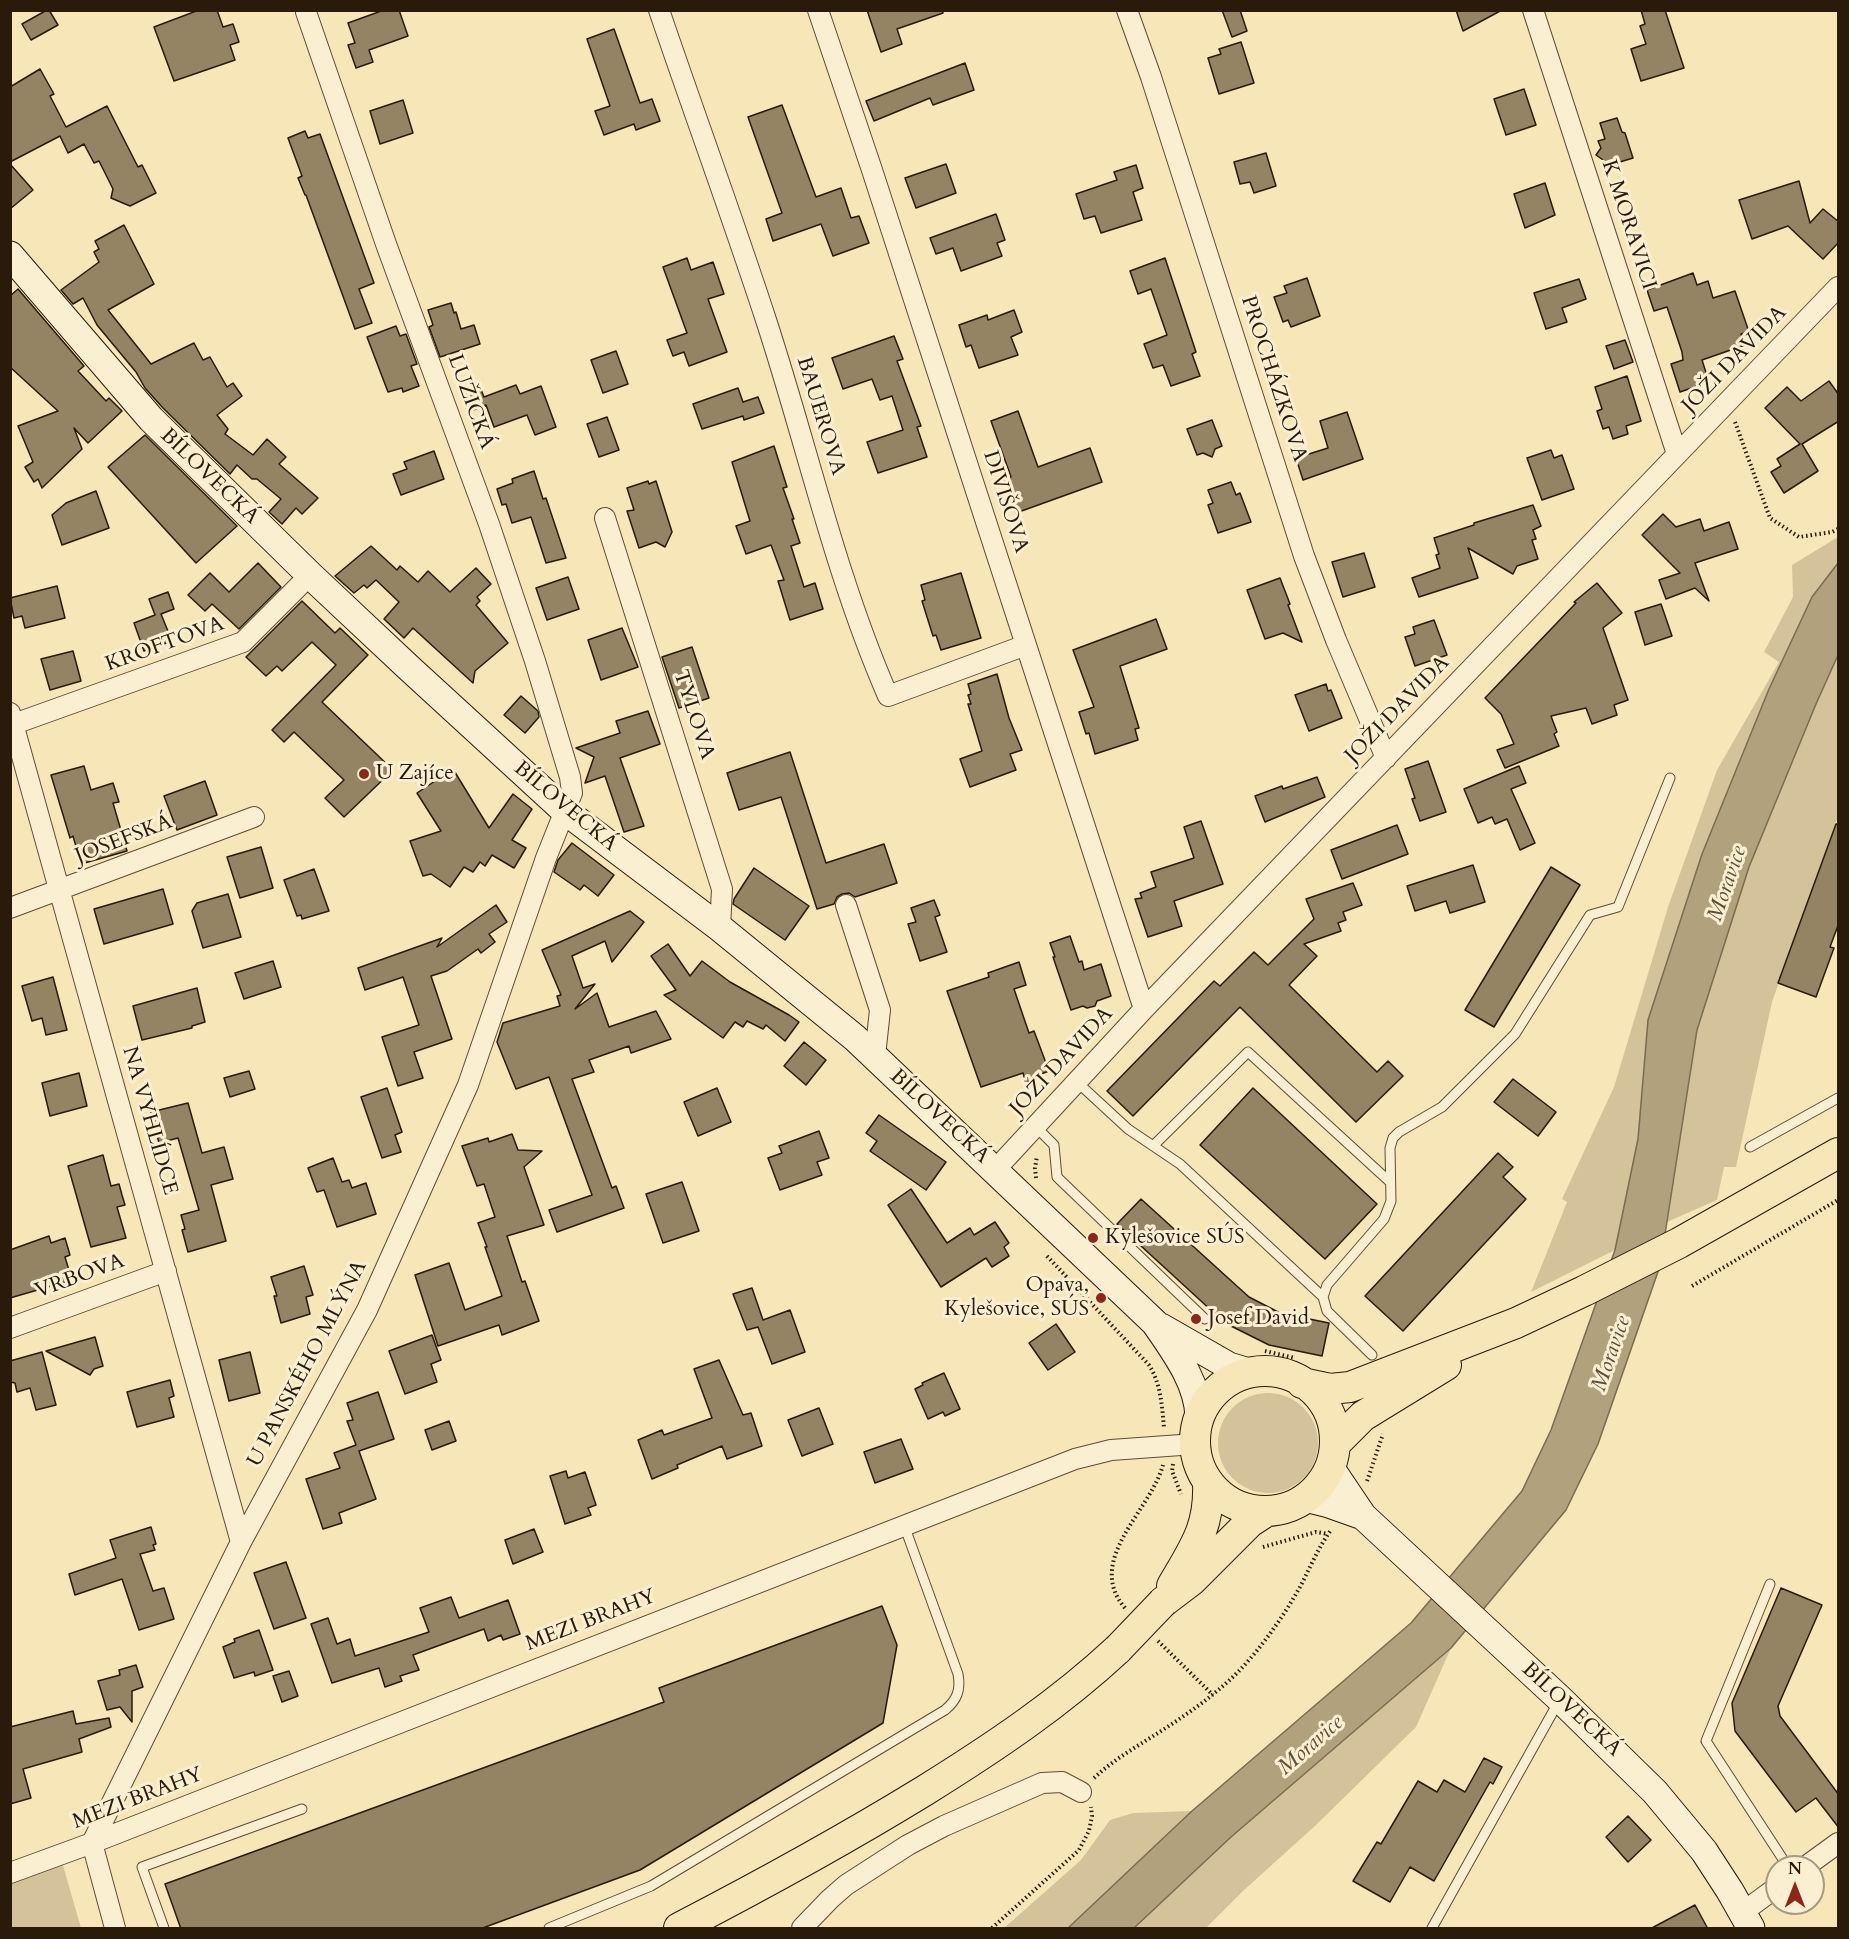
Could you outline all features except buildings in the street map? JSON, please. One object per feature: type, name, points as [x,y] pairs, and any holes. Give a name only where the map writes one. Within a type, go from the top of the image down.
[{"type":"main road","name":"BÍLOVECKÁ","points":[[10,255],[151,419],[310,575],[565,811],[720,928],[875,1056],[1155,1323],[1219,1361],[1252,1373],[1283,1374],[1302,1383],[1317,1395],[1327,1410],[1333,1427],[1332,1456],[1319,1484],[1305,1498],[1287,1508],[1267,1511],[1250,1510],[1234,1504],[1219,1494],[1208,1482],[1199,1467],[1197,1398],[1191,1381],[1155,1323]]},
{"type":"main road","points":[[1302,1383],[1330,1389],[1350,1388],[1516,1323],[1658,1254],[1839,1153]]},
{"type":"main road","points":[[1364,1516],[1332,1456],[1363,1416],[1516,1323]]},
{"type":"main road","name":"BÍLOVECKÁ","points":[[1197,1431],[1209,1399],[1224,1384],[1252,1373]]},
{"type":"main road","points":[[1163,1602],[1204,1526],[1208,1509],[1208,1482]]},
{"type":"main road","points":[[1305,1498],[1364,1516]]},
{"type":"main road","points":[[679,1929],[825,1850],[959,1769],[1038,1715],[1091,1674],[1163,1602],[1192,1580],[1250,1522],[1267,1511]]},
{"type":"main road","name":"BÍLOVECKÁ","points":[[1364,1516],[1632,1768],[1672,1810],[1704,1851],[1747,1920]]},
{"type":"street","name":"BAUEROVA","points":[[658,10],[766,320],[827,523],[872,659],[888,696],[1026,645]]},
{"type":"street","name":"DIVIŠOVA","points":[[818,10],[1144,1009]]},
{"type":"street","name":"PROCHÁZKOVA","points":[[1127,10],[1304,555],[1336,640],[1386,758]]},
{"type":"street","name":"K MORAVICI","points":[[1533,10],[1677,454]]},
{"type":"street","name":"LUŽICKÁ","points":[[306,12],[386,244],[489,524],[535,661],[570,777],[572,793],[565,811]]},
{"type":"street","name":"JOŽI DAVIDA","points":[[995,1170],[1144,1009],[1839,287]]},
{"type":"street","name":"TYLOVA","points":[[605,518],[722,889],[720,928]]},
{"type":"street","name":"KROFTOVA","points":[[12,718],[243,642],[310,575]]},
{"type":"street","name":"NA VYHLÍDCE","points":[[12,718],[241,1542]]},
{"type":"street","name":"U PANSKÉHO MLÝNA","points":[[92,1843],[241,1542],[367,1310],[468,1085],[546,858],[565,811]]},
{"type":"street","name":"JOSEFSKÁ","points":[[10,908],[254,817]]},
{"type":"street","points":[[846,905],[880,1010],[875,1056]]},
{"type":"street","name":"VRBOVA","points":[[10,1328],[166,1271]]},
{"type":"street","name":"MEZI BRAHY","points":[[10,1873],[1092,1454],[1134,1447],[1166,1445],[1197,1431]]},
{"type":"street","points":[[802,1929],[846,1885],[908,1845],[944,1826],[1042,1783],[1062,1782],[1081,1792]]},
{"type":"street","points":[[92,1843],[116,1929]]},
{"type":"street","points":[[1822,1855],[1839,1843]]},
{"type":"street","points":[[1747,1920],[1765,1900]]},
{"type":"lane","points":[[1323,1297],[1327,1285],[1384,1219],[1391,1202],[1390,1148],[1393,1138],[1399,1132],[1442,1107],[1515,1034],[1590,915],[1618,908],[1670,778]]},
{"type":"lane","points":[[1153,1146],[1248,1052],[1390,1182]]},
{"type":"lane","points":[[1076,1081],[1128,1129],[1180,1164],[1323,1297],[1327,1311],[1372,1355]]},
{"type":"lane","points":[[1750,1148],[1839,1098]]},
{"type":"lane","points":[[1035,1126],[1054,1145],[1057,1177],[1205,1319]]},
{"type":"lane","points":[[549,1929],[651,1886],[952,1704],[959,1690],[958,1674],[904,1525]]},
{"type":"lane","points":[[1770,1584],[1706,1741],[1780,1855]]},
{"type":"lane","points":[[1432,1929],[1553,1693]]},
{"type":"lane","points":[[164,1929],[142,1868],[302,1809]]},
{"type":"path","points":[[1728,402],[1770,518],[1799,537],[1839,529]]},
{"type":"path","points":[[1692,1286],[1839,1200]]},
{"type":"path","points":[[1068,1280],[1149,1365],[1160,1390],[1166,1445],[1164,1464],[1156,1483],[1124,1536],[1111,1565],[1113,1591],[1126,1610]]},
{"type":"path","points":[[1160,1390],[1167,1387]]},
{"type":"path","points":[[992,1929],[1079,1850],[1086,1839],[1092,1816],[1089,1802],[1081,1792],[1118,1759],[1213,1695],[1249,1660],[1296,1593],[1328,1534]]},
{"type":"path","points":[[1154,1636],[1213,1695]]},
{"type":"shaded area","points":[[1838,537],[1838,563],[1812,598],[1769,689],[1702,854],[1648,1020],[1638,1139],[1615,1250],[1531,1292],[1567,1202],[1562,1199],[1614,1087],[1668,907],[1717,770],[1779,662],[1764,652],[1793,597],[1792,565]]},
{"type":"shaded area","points":[[1838,655],[1838,817],[1772,1002],[1736,1167],[1724,1167],[1717,1200],[1667,1222],[1697,1030],[1749,867]]},
{"type":"shaded area","points":[[1268,1393],[1287,1397],[1303,1408],[1314,1424],[1318,1443],[1314,1462],[1303,1478],[1287,1489],[1268,1493],[1249,1489],[1233,1478],[1222,1462],[1218,1443],[1222,1424],[1233,1408],[1249,1397]]},
{"type":"shaded area","points":[[1451,1648],[1416,1727],[1206,1928],[1134,1928],[1231,1837]]},
{"type":"shaded area","points":[[1192,1811],[1068,1928],[1004,1928],[1081,1860],[1110,1820],[1133,1813]]},
{"type":"shaded area","points":[[62,1862],[81,1928],[11,1928],[11,1881]]},
{"type":"water","name":"Moravice","points":[[1838,563],[1838,655],[1749,867],[1697,1030],[1660,1266],[1598,1444],[1566,1510],[1451,1648],[1231,1837],[1134,1928],[1068,1928],[1192,1811],[1411,1623],[1522,1491],[1551,1430],[1615,1250],[1638,1139],[1648,1020],[1702,854],[1769,689],[1812,597]]},
{"type":"place","name":"U Zajíce","points":[[364,774]]},
{"type":"place","name":"Kylešovice SÚS","points":[[1093,1238]]},
{"type":"place","name":"Opava, Kylešovice, SÚS","points":[[1101,1298]]},
{"type":"place","name":"Josef David","points":[[1196,1319]]}]
